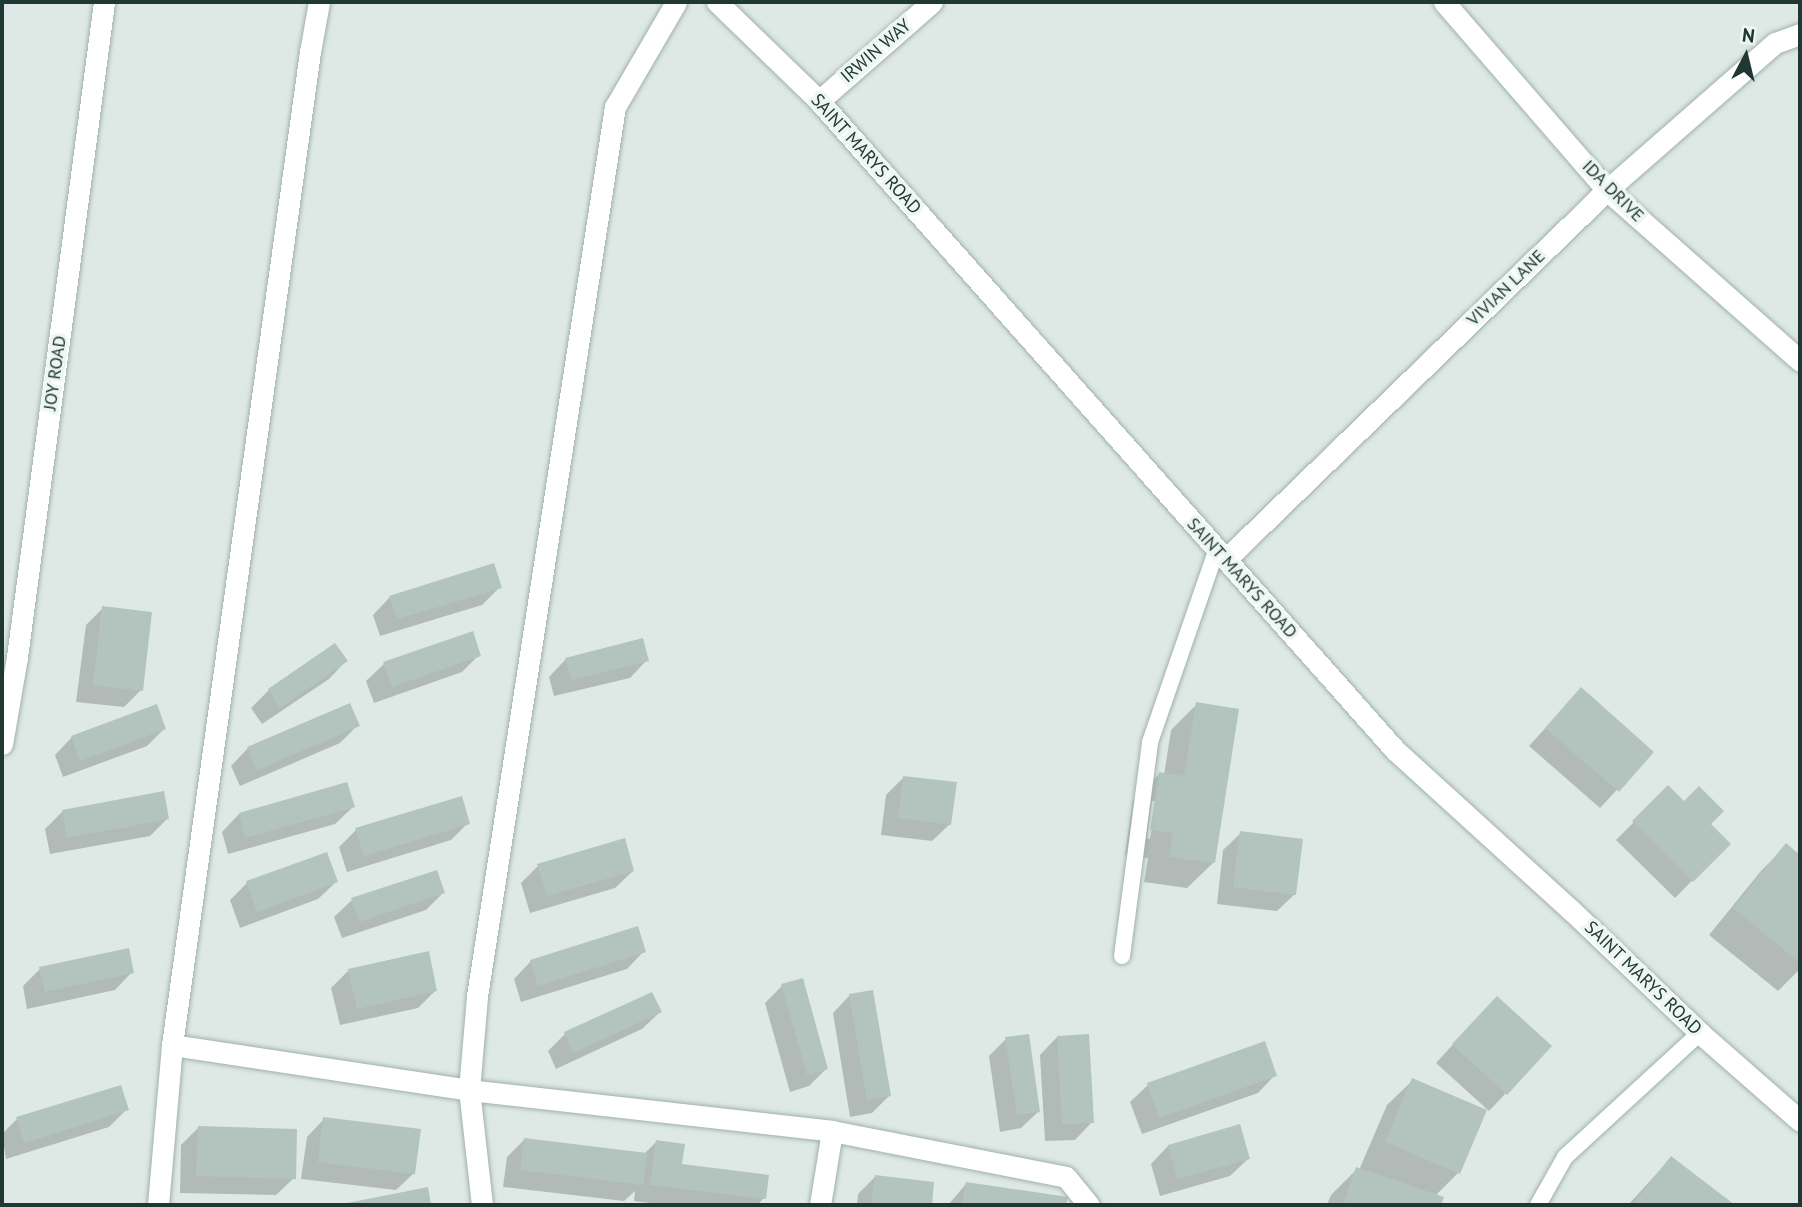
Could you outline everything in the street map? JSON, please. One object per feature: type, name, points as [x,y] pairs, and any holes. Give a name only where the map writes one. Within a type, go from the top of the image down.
[{"type":"street","name":"JOY ROAD","points":[[2,744],[17,657],[104,2]]},
{"type":"street","points":[[158,1205],[172,1045],[319,2]]},
{"type":"street","points":[[482,1205],[469,1090],[477,996],[615,107],[676,2]]},
{"type":"street","name":"SAINT MARYS ROAD","points":[[718,2],[819,101],[1395,750],[1572,911],[1700,1033],[1800,1121]]},
{"type":"street","name":"IRWIN WAY","points":[[819,101],[932,2]]},
{"type":"street","name":"IDA DRIVE","points":[[1444,2],[1607,190],[1800,362]]},
{"type":"street","name":"VIVIAN LANE","points":[[1221,554],[1607,190],[1774,43],[1800,34]]},
{"type":"street","points":[[172,1045],[469,1090],[832,1131],[1066,1177],[1089,1205]]},
{"type":"street","points":[[820,1205],[832,1131]]},
{"type":"lane","points":[[1122,956],[1150,742],[1221,554]]},
{"type":"lane","points":[[1538,1205],[1565,1157],[1700,1033]]},
{"type":"building","points":[[494,563],[502,588],[397,619],[389,596]]},
{"type":"building","points":[[102,606],[152,612],[143,691],[93,685]]},
{"type":"building","points":[[473,631],[481,656],[392,687],[383,662]]},
{"type":"building","points":[[643,638],[649,661],[571,680],[565,658]]},
{"type":"building","points":[[335,643],[348,661],[280,708],[268,689]]},
{"type":"building","points":[[1581,687],[1654,752],[1619,792],[1545,728]]},
{"type":"building","points":[[1196,702],[1239,709],[1215,863],[1169,857],[1173,833],[1150,830],[1159,772],[1184,776]]},
{"type":"building","points":[[350,703],[360,726],[257,770],[247,747]]},
{"type":"building","points":[[157,704],[166,729],[80,761],[71,736]]},
{"type":"building","points":[[903,776],[957,782],[951,825],[898,818]]},
{"type":"building","points":[[347,782],[355,807],[245,838],[239,813]]},
{"type":"building","points":[[1668,785],[1684,801],[1699,786],[1724,811],[1711,824],[1731,844],[1693,882],[1632,821]]},
{"type":"building","points":[[164,791],[169,819],[67,838],[62,810]]},
{"type":"building","points":[[462,796],[470,824],[364,856],[355,828]]},
{"type":"building","points":[[1240,831],[1303,839],[1296,895],[1233,887]]},
{"type":"building","points":[[625,838],[634,871],[547,896],[537,864]]},
{"type":"building","points":[[1786,843],[1800,855],[1800,963],[1733,908]]},
{"type":"building","points":[[327,852],[338,882],[257,912],[246,881]]},
{"type":"building","points":[[437,870],[445,893],[359,922],[351,898]]},
{"type":"building","points":[[638,926],[646,952],[538,986],[530,960]]},
{"type":"building","points":[[129,948],[134,973],[45,992],[39,967]]},
{"type":"building","points":[[429,951],[437,991],[357,1009],[348,969]]},
{"type":"building","points":[[803,978],[828,1069],[807,1075],[781,984]]},
{"type":"building","points":[[873,990],[891,1096],[867,1100],[849,994]]},
{"type":"building","points":[[652,992],[662,1012],[573,1053],[564,1032]]},
{"type":"building","points":[[1497,996],[1552,1046],[1507,1095],[1452,1044]]},
{"type":"building","points":[[1029,1034],[1040,1112],[1017,1115],[1005,1037]]},
{"type":"building","points":[[1089,1034],[1094,1123],[1062,1124],[1057,1036]]},
{"type":"building","points":[[1265,1041],[1277,1076],[1159,1118],[1147,1083]]},
{"type":"building","points":[[1412,1078],[1487,1110],[1460,1174],[1385,1142]]},
{"type":"building","points":[[121,1085],[129,1110],[24,1143],[16,1117]]},
{"type":"building","points":[[323,1117],[421,1129],[415,1174],[318,1162]]},
{"type":"building","points":[[1240,1124],[1250,1159],[1177,1179],[1168,1145]]},
{"type":"building","points":[[198,1126],[297,1129],[296,1179],[196,1176]]},
{"type":"building","points":[[524,1138],[647,1153],[643,1185],[520,1170]]},
{"type":"building","points":[[656,1140],[685,1144],[682,1164],[769,1175],[766,1199],[650,1185]]},
{"type":"building","points":[[1671,1156],[1735,1205],[1632,1205]]},
{"type":"building","points":[[1356,1167],[1444,1197],[1441,1205],[1343,1205]]},
{"type":"building","points":[[875,1175],[934,1182],[932,1205],[871,1205]]},
{"type":"building","points":[[966,1182],[1068,1197],[1066,1205],[962,1205]]},
{"type":"building","points":[[428,1187],[431,1205],[342,1205],[342,1204]]}]
